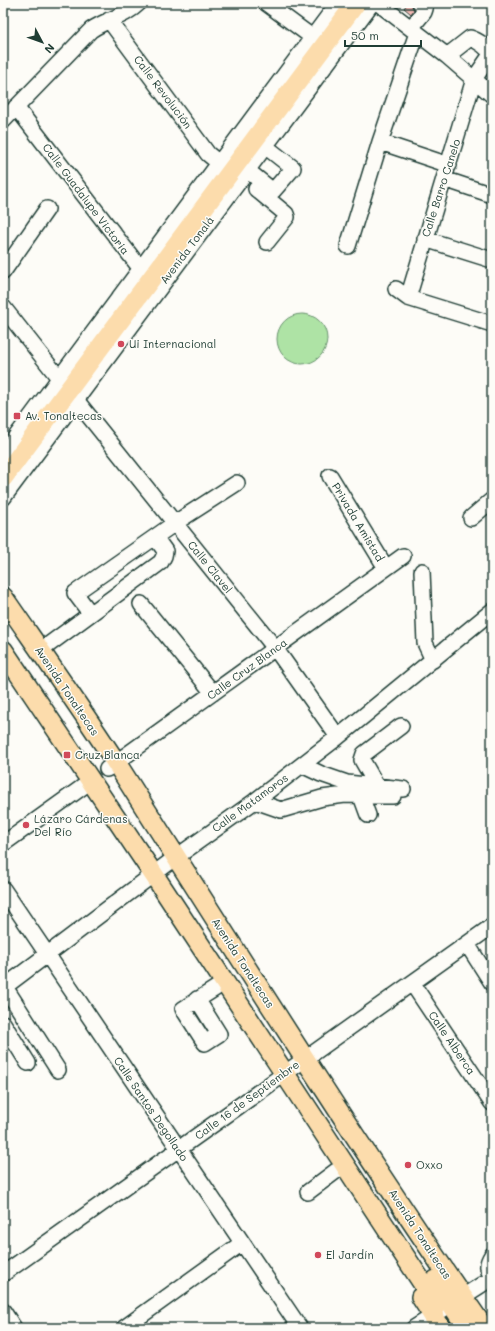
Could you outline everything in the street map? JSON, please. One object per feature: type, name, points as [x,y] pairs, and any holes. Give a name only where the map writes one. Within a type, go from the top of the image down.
[{"type":"main road","name":"Avenida Tonalá","points":[[3,478],[149,279],[176,254],[178,230],[356,3]]},
{"type":"main road","name":"Avenida Tonaltecas","points":[[3,596],[40,652],[111,766],[216,988],[291,1069],[336,1170],[446,1311],[467,1328]]},
{"type":"main road","name":"Avenida Tonaltecas","points":[[3,613],[111,766]]},
{"type":"main road","name":"Avenida Tonaltecas","points":[[3,650],[87,784]]},
{"type":"main road","name":"Avenida Tonaltecas","points":[[3,665],[87,784],[160,869],[291,1069],[446,1311],[484,1328]]},
{"type":"main road","name":"Avenida Tonaltecas","points":[[160,869],[291,1069],[446,1311],[452,1328]]},
{"type":"street","points":[[3,121],[91,30],[114,13],[131,10],[139,3]]},
{"type":"street","points":[[266,3],[312,37]]},
{"type":"street","name":"Avenida Tonalá","points":[[3,498],[76,400],[219,163],[338,3]]},
{"type":"street","name":"Avenida Tonalá","points":[[176,254],[245,173],[372,3]]},
{"type":"street","points":[[378,3],[415,28],[492,95]]},
{"type":"street","points":[[394,3],[415,28]]},
{"type":"street","points":[[348,246],[415,28],[425,9],[420,3]]},
{"type":"street","name":"Calle Revolución","points":[[114,13],[208,154],[219,163]]},
{"type":"street","name":"Calle Barro Canelo","points":[[447,56],[470,38],[488,50],[490,56],[474,79],[449,165],[425,239],[402,294],[492,324]]},
{"type":"street","name":"Calle Guadalupe Victoria","points":[[16,107],[149,279]]},
{"type":"street","points":[[380,142],[449,165]]},
{"type":"street","points":[[245,173],[273,192],[292,168],[265,146]]},
{"type":"street","points":[[245,173],[286,214],[286,221],[267,242]]},
{"type":"street","points":[[444,179],[492,195]]},
{"type":"street","points":[[3,272],[47,209]]},
{"type":"street","points":[[425,239],[492,260]]},
{"type":"street","name":"Avenida Tonalá","points":[[3,454],[59,378],[149,279]]},
{"type":"street","points":[[3,307],[59,378]]},
{"type":"street","name":"Calle Clavel","points":[[76,400],[275,648],[338,738]]},
{"type":"street","name":"Privada Amistad","points":[[330,476],[386,568]]},
{"type":"street","points":[[90,613],[75,593],[175,523],[237,483]]},
{"type":"street","points":[[472,518],[492,500]]},
{"type":"street","points":[[40,652],[160,562],[165,551],[155,537]]},
{"type":"street","name":"Calle Cruz Blanca","points":[[111,766],[403,556]]},
{"type":"street","points":[[422,571],[424,637],[433,660]]},
{"type":"street","points":[[141,604],[213,693]]},
{"type":"street","name":"Calle Matamoros","points":[[4,988],[160,869],[255,801],[338,738],[492,611]]},
{"type":"street","points":[[377,786],[362,760],[364,754],[401,726]]},
{"type":"street","points":[[255,801],[281,810],[322,798],[345,795],[361,796],[398,793],[377,786],[347,783],[332,779],[302,765]]},
{"type":"street","points":[[3,844],[87,784]]},
{"type":"street","points":[[361,796],[368,815]]},
{"type":"street","name":"Calle Santos Degollado","points":[[3,889],[178,1150],[300,1328]]},
{"type":"street","name":"Calle 16 de Septiembre","points":[[3,1274],[492,926]]},
{"type":"street","points":[[467,944],[492,983]]},
{"type":"street","name":"Calle Alberca","points":[[412,983],[492,1103]]},
{"type":"street","points":[[4,988],[58,1070]]},
{"type":"street","points":[[197,999],[216,988]]},
{"type":"street","points":[[3,1023],[28,1063]]},
{"type":"street","points":[[308,1192],[336,1170]]},
{"type":"street","points":[[124,1328],[242,1243]]},
{"type":"street","points":[[414,1328],[446,1311],[492,1277],[488,1270],[487,1264],[492,1255]]},
{"type":"street","points":[[3,1311],[14,1328]]},
{"type":"green space","points":[[297,314],[307,314],[320,321],[327,334],[327,344],[320,357],[307,364],[297,364],[288,360],[281,353],[277,344],[277,334],[281,325],[288,318]]},
{"type":"building","points":[[408,3],[411,3],[414,10],[411,14],[404,8]]},
{"type":"place","name":"Ui Internacional","points":[[121,344]]},
{"type":"place","name":"Av. Tonaltecas","points":[[17,416]]},
{"type":"place","name":"Cruz Blanca","points":[[67,755]]},
{"type":"place","name":"Lázaro Cárdenas Del Río","points":[[26,825]]},
{"type":"place","name":"Oxxo","points":[[408,1165]]},
{"type":"place","name":"El Jardín","points":[[318,1255]]}]
